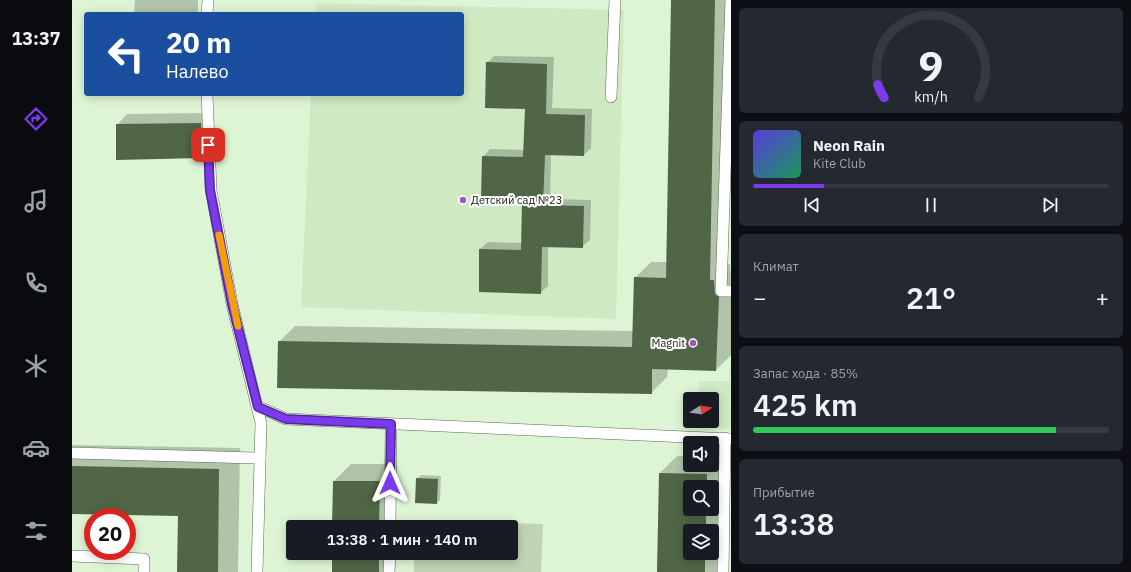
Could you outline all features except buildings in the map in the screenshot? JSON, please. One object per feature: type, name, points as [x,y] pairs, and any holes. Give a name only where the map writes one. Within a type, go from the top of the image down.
[{"type":"lane","points":[[207,12],[208,0]]},
{"type":"lane","points":[[611,97],[614,0]]},
{"type":"lane","points":[[731,0],[721,291],[731,291]]},
{"type":"lane","points":[[207,96],[210,190],[232,304],[261,423],[257,572]]},
{"type":"lane","points":[[258,407],[286,419],[728,438],[723,572]]},
{"type":"lane","points":[[390,520],[391,424]]},
{"type":"lane","points":[[72,453],[260,458]]},
{"type":"lane","points":[[72,556],[144,559],[144,572]]},
{"type":"lane","points":[[390,560],[390,572]]},
{"type":"shaded area","name":"Детский сад №23","points":[[316,3],[624,10],[616,319],[301,307],[311,96],[464,96],[464,12],[315,12]]},
{"type":"shaded area","points":[[730,350],[731,429],[699,428],[719,428],[719,392],[699,392],[699,381],[729,381]]},
{"type":"shaded area","points":[[518,523],[543,524],[541,572],[414,572],[414,560],[518,560]]},
{"type":"slow traffic","points":[[219,235],[232,304],[238,326]]},
{"type":"place","name":"Детский сад №23","points":[[463,200]]},
{"type":"place","name":"Magnit","points":[[693,343]]},
{"type":"route","points":[[208,145],[210,190],[232,304],[258,407],[286,419],[391,424],[390,483]]}]
